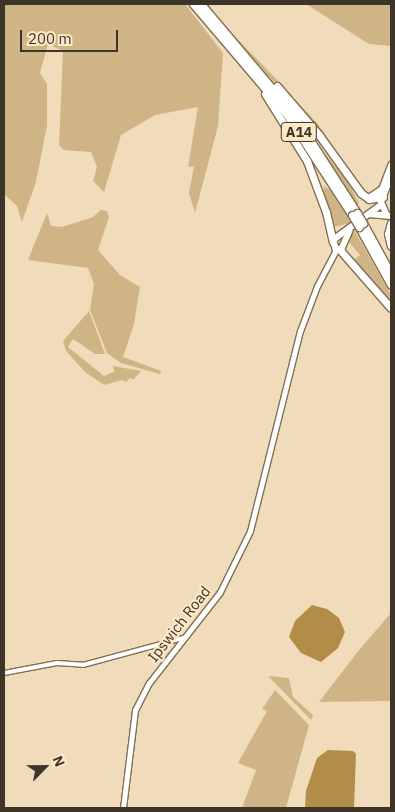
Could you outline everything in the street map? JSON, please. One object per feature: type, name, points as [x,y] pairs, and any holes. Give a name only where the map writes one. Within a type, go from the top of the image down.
[{"type":"highway","name":"A14","points":[[193,4],[238,54],[285,112],[354,214],[391,274]]},
{"type":"highway","name":"A14","points":[[201,4],[319,134],[365,196]]},
{"type":"highway","name":"A14","points":[[238,54],[286,122],[307,161],[326,212],[336,247]]},
{"type":"highway","name":"A14","points":[[258,69],[322,156],[354,214]]},
{"type":"highway","points":[[365,196],[379,192],[391,165]]},
{"type":"highway","points":[[365,196],[372,200],[383,196]]},
{"type":"highway","points":[[391,223],[388,234],[391,246]]},
{"type":"highway","name":"A14","points":[[361,225],[391,285]]},
{"type":"highway","points":[[336,247],[391,308]]},
{"type":"main road","points":[[336,247],[366,214],[381,205],[391,176]]},
{"type":"main road","points":[[383,196],[391,192]]},
{"type":"main road","points":[[381,205],[388,215]]},
{"type":"main road","points":[[366,214],[388,215]]},
{"type":"main road","points":[[336,247],[350,231]]},
{"type":"street","name":"Ipswich Road","points":[[123,808],[135,710],[149,683],[220,592],[250,531],[309,304],[336,247]]},
{"type":"street","points":[[4,673],[57,663],[84,665],[185,638]]},
{"type":"shaded area","points":[[4,4],[185,4],[223,53],[218,126],[195,213],[189,193],[194,166],[188,167],[198,107],[155,115],[121,135],[104,192],[93,181],[97,167],[91,152],[64,150],[59,145],[63,51],[48,44],[40,73],[47,84],[47,125],[36,182],[22,222],[17,206],[4,194]]},
{"type":"shaded area","points":[[306,4],[391,4],[391,46],[369,44]]},
{"type":"shaded area","points":[[221,22],[280,83],[279,86],[271,79],[279,87],[282,86],[317,123],[355,178],[307,117],[234,40]]},
{"type":"shaded area","points":[[326,155],[346,178],[359,203],[357,206],[325,158]]},
{"type":"shaded area","points":[[324,186],[331,191],[351,223],[334,227],[323,195]]},
{"type":"shaded area","points":[[101,210],[107,211],[109,217],[98,250],[120,275],[140,287],[134,324],[123,357],[161,371],[160,374],[121,363],[107,353],[90,310],[94,284],[88,268],[28,260],[47,213],[51,226],[62,227],[93,217]]},
{"type":"shaded area","points":[[353,228],[391,295],[391,305],[354,260],[360,255],[349,242],[348,233]]},
{"type":"shaded area","points":[[89,311],[105,354],[95,354],[73,339],[68,347],[104,376],[114,372],[113,366],[141,371],[133,380],[130,378],[126,382],[122,380],[104,385],[85,372],[66,351],[63,341]]},
{"type":"shaded area","points":[[312,605],[327,609],[339,618],[345,632],[338,648],[321,662],[301,653],[289,637],[295,621]]},
{"type":"shaded area","points":[[391,613],[391,701],[319,702],[359,650]]},
{"type":"shaded area","points":[[268,676],[289,678],[293,697],[313,715],[311,720]]},
{"type":"shaded area","points":[[275,690],[309,725],[286,808],[242,808],[256,770],[238,763],[267,711],[262,709]]},
{"type":"shaded area","points":[[328,750],[353,751],[356,754],[354,808],[305,808],[306,791],[317,758]]}]
